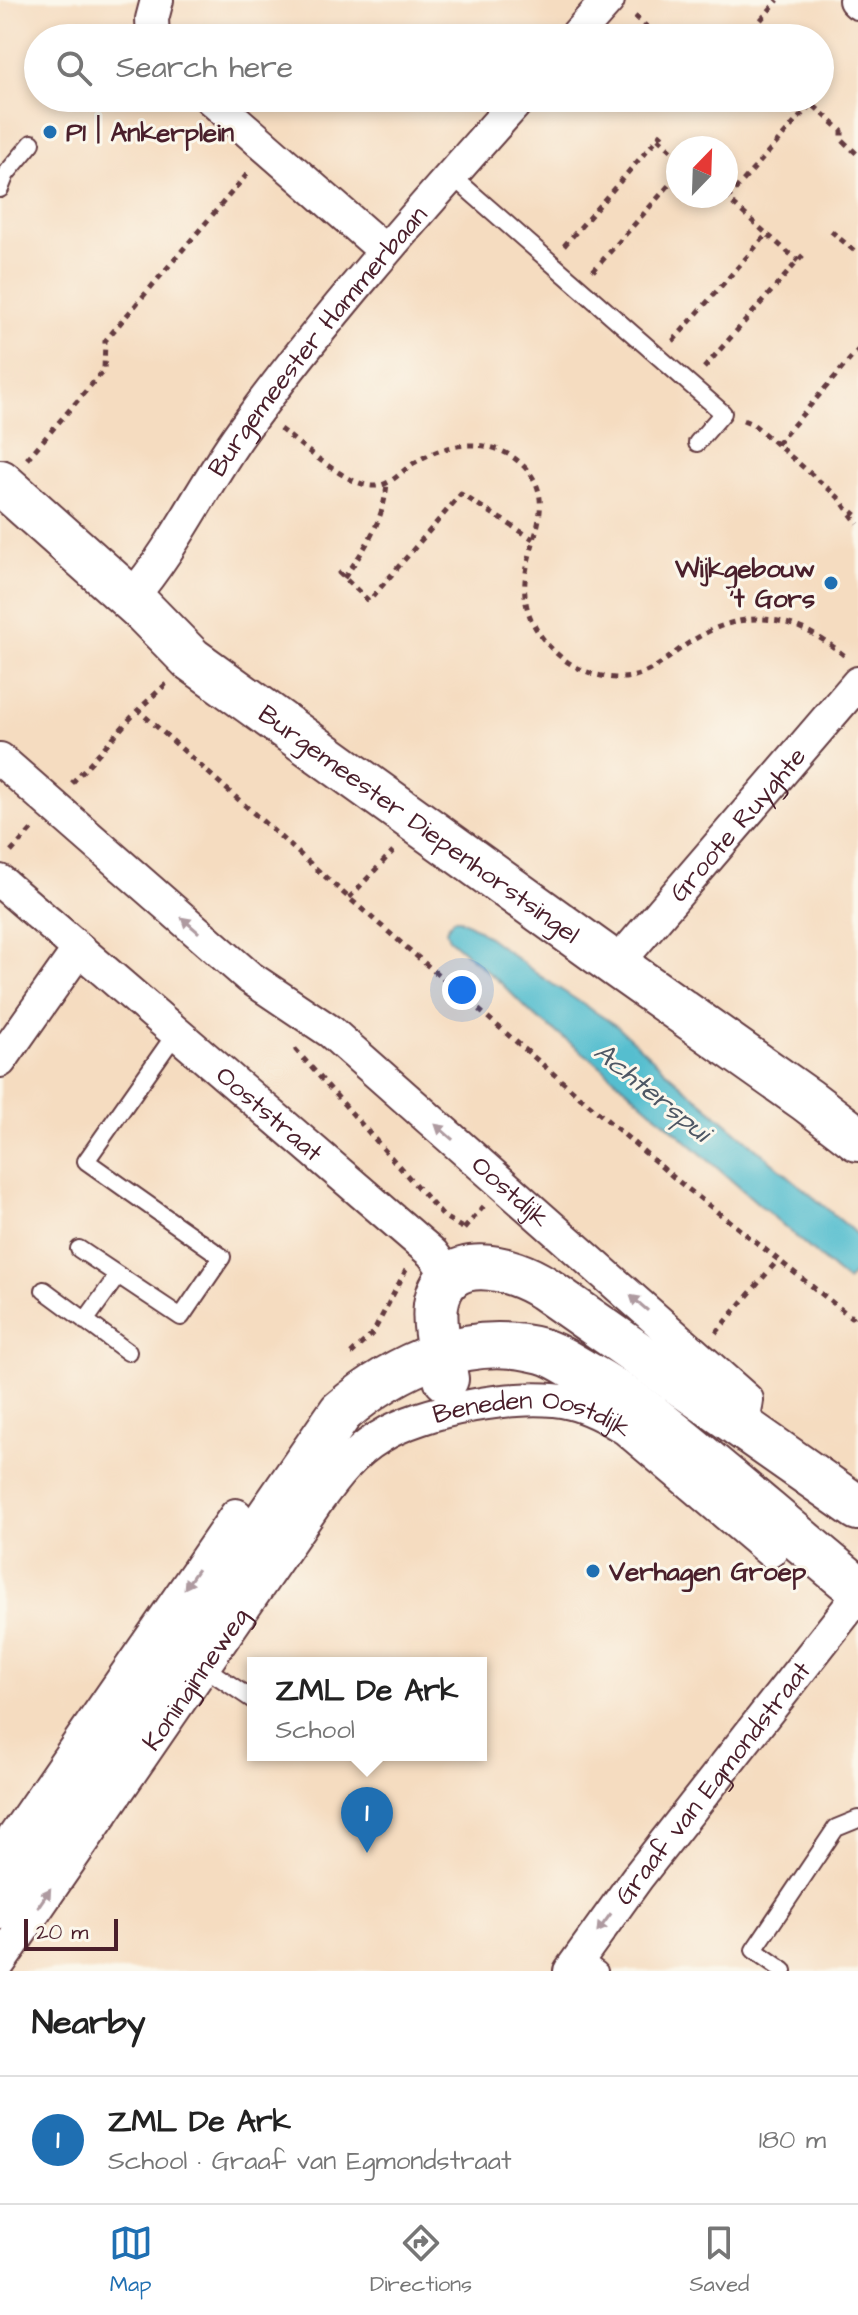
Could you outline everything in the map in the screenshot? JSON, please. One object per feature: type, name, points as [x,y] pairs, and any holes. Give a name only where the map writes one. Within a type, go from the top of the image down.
[{"type":"street","points":[[152,24],[157,0]]},
{"type":"street","points":[[592,24],[617,5]]},
{"type":"street","points":[[226,112],[384,250]]},
{"type":"street","name":"Burgemeester Hammerbaan","points":[[131,598],[158,565],[221,462],[256,413],[384,250],[507,112]]},
{"type":"street","name":"Burgemeester Diepenhorstsingel","points":[[12,473],[191,659],[858,1139]]},
{"type":"street","name":"Groote Ruyghte","points":[[616,965],[854,671]]},
{"type":"street","name":"Oostdijk","points":[[0,759],[249,977],[331,1032],[698,1355],[747,1400],[743,1426]]},
{"type":"street","name":"Ooststraat","points":[[0,881],[432,1253],[451,1278]]},
{"type":"street","points":[[0,1061],[79,949]]},
{"type":"street","points":[[444,1367],[436,1309],[439,1295],[451,1278],[469,1268],[482,1266],[524,1276],[858,1508]]},
{"type":"street","name":"Beneden Oostdijk","points":[[444,1367],[601,1382],[652,1433],[787,1529],[858,1588]]},
{"type":"street","name":"Koninginneweg","points":[[0,1962],[48,1828],[180,1647],[314,1450],[444,1367]]},
{"type":"street","name":"Beneden Oostdijk","points":[[414,1421],[474,1406],[543,1399],[571,1403],[652,1433]]},
{"type":"street","name":"Koninginneweg","points":[[259,1532],[329,1484],[355,1456],[378,1438],[414,1421]]},
{"type":"street","name":"Graaf van Egmondstraat","points":[[583,1966],[637,1878],[858,1596]]},
{"type":"street","name":"Koninginneweg","points":[[1,1904],[123,1702],[180,1647]]},
{"type":"street","name":"Koninginneweg","points":[[0,1857],[48,1828]]},
{"type":"lane","points":[[0,189],[6,174],[32,143]]},
{"type":"lane","points":[[451,175],[723,413],[697,443]]},
{"type":"lane","points":[[79,1249],[181,1317],[222,1257],[86,1161],[176,1033]]},
{"type":"lane","points":[[85,1321],[118,1275]]},
{"type":"lane","points":[[44,1290],[128,1352]]},
{"type":"lane","points":[[180,1647],[247,1696]]},
{"type":"lane","points":[[784,1971],[754,1950],[836,1828],[858,1819]]},
{"type":"path","points":[[757,24],[778,0]]},
{"type":"path","points":[[617,5],[641,24]]},
{"type":"path","points":[[738,185],[804,112]]},
{"type":"path","points":[[820,112],[842,131],[842,140],[858,155]]},
{"type":"path","points":[[550,261],[663,132]]},
{"type":"path","points":[[657,138],[666,146]]},
{"type":"path","points":[[12,473],[104,370],[105,341],[268,149]]},
{"type":"path","points":[[579,287],[666,189]]},
{"type":"path","points":[[737,208],[798,261]]},
{"type":"path","points":[[831,231],[858,254]]},
{"type":"path","points":[[659,357],[767,234]]},
{"type":"path","points":[[690,384],[804,254]]},
{"type":"path","points":[[777,444],[858,350]]},
{"type":"path","points":[[256,413],[349,478],[370,486],[387,483],[416,462],[442,450],[477,444],[499,449],[519,462],[535,482],[540,507],[524,574],[526,609],[553,651],[565,661],[588,672],[614,678],[634,676],[660,665],[708,631],[767,617],[801,627],[831,644],[854,671]]},
{"type":"path","points":[[723,413],[753,424],[838,497],[858,524]]},
{"type":"path","points":[[344,578],[370,541],[384,507],[387,483]]},
{"type":"path","points":[[338,572],[369,601],[461,494],[533,539]]},
{"type":"path","points":[[852,516],[858,509]]},
{"type":"path","points":[[53,805],[138,710],[170,680]]},
{"type":"path","points":[[138,710],[349,898],[678,1181],[851,1317],[858,1312]]},
{"type":"path","points":[[349,898],[393,851]]},
{"type":"path","points":[[287,1039],[443,1216]]},
{"type":"path","points":[[464,1229],[472,1221]]},
{"type":"path","points":[[698,1355],[778,1260]]},
{"type":"water","name":"Achterspui","points":[[453,919],[476,928],[540,976],[618,1027],[858,1236],[858,1269],[847,1281],[597,1063],[532,1014],[449,939],[446,930]]},
{"type":"place","name":"P1 | Ankerplein","points":[[50,132]]},
{"type":"place","name":"Wijkgebouw 't Gors","points":[[831,583]]},
{"type":"place","name":"Verhagen Groep","points":[[593,1571]]},
{"type":"place","name":"ZML De Ark","points":[[367,1853]]}]
